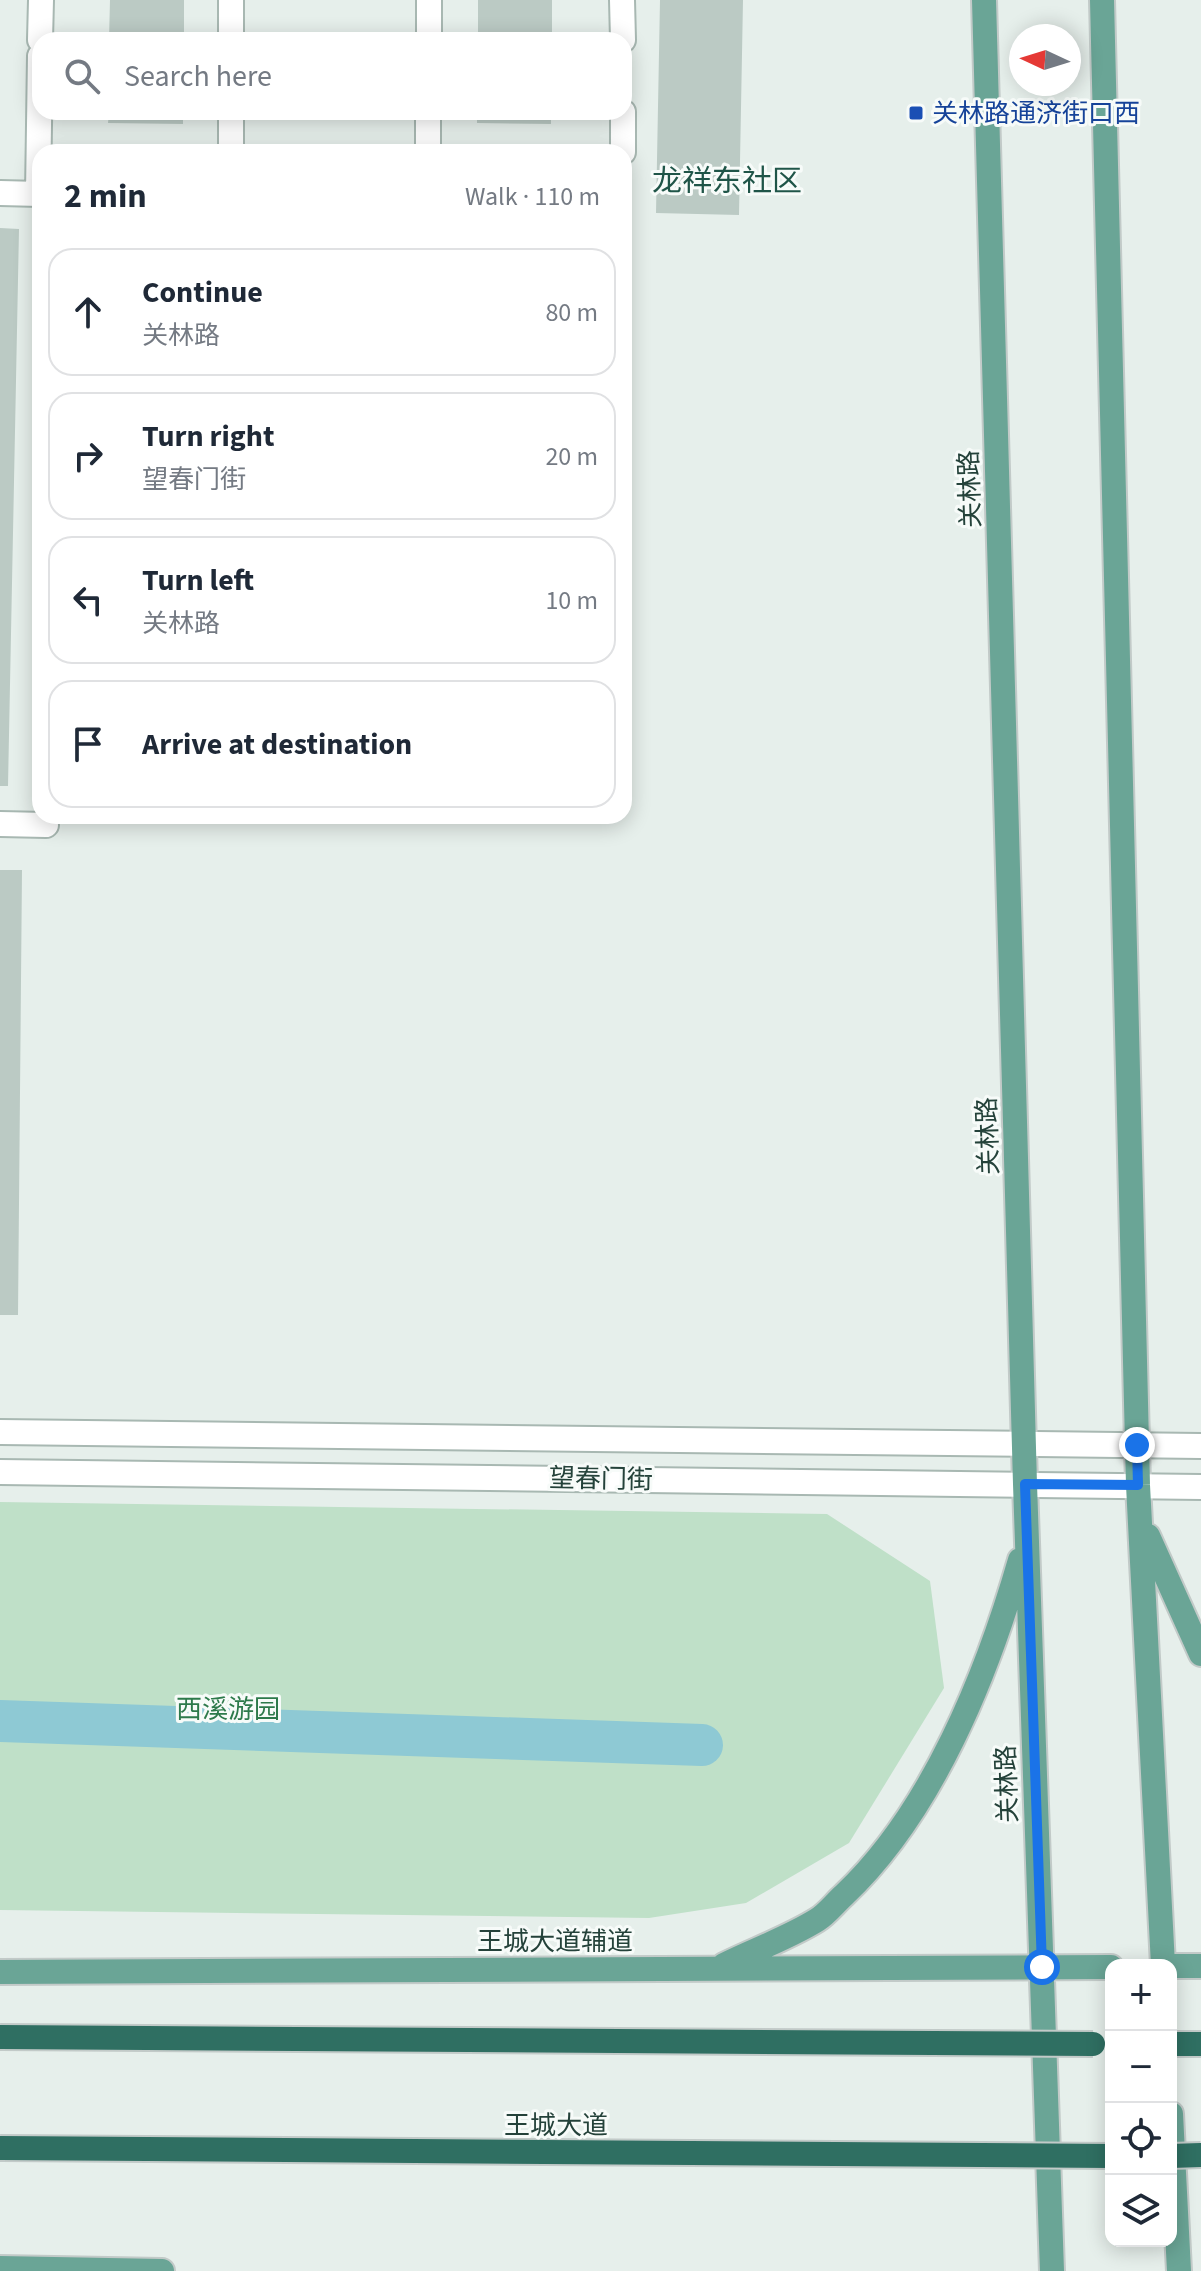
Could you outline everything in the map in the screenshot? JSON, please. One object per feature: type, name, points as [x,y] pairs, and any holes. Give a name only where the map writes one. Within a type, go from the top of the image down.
[{"type":"highway","points":[[0,2037],[1105,2044]]},
{"type":"highway","points":[[1177,2044],[1201,2044]]},
{"type":"highway","name":"王城大道","points":[[0,2148],[1105,2156]]},
{"type":"highway","points":[[1177,2156],[1201,2155]]},
{"type":"main road","name":"关林路","points":[[984,0],[1025,1484],[1052,2271]]},
{"type":"main road","points":[[1102,0],[1138,1485],[1163,1959]]},
{"type":"main road","points":[[1141,1520],[1175,1602],[1201,1654]]},
{"type":"main road","points":[[715,1969],[818,1919],[869,1871],[921,1801],[968,1703],[1006,1610],[1027,1538]]},
{"type":"main road","points":[[1177,1966],[1201,1966]]},
{"type":"main road","name":"王城大道辅道","points":[[0,1972],[1105,1967]]},
{"type":"main road","points":[[1174,2175],[1179,2271]]},
{"type":"main road","points":[[0,2268],[162,2271]]},
{"type":"street","points":[[40,32],[41,0]]},
{"type":"street","points":[[231,0],[231,32]]},
{"type":"street","points":[[429,0],[429,32]]},
{"type":"street","points":[[622,0],[623,32]]},
{"type":"street","points":[[39,144],[40,120]]},
{"type":"street","points":[[231,120],[231,144]]},
{"type":"street","points":[[428,120],[428,144]]},
{"type":"street","points":[[623,120],[623,144]]},
{"type":"street","points":[[0,193],[32,194]]},
{"type":"street","points":[[0,824],[46,825]]},
{"type":"street","name":"望春门街","points":[[0,1432],[1201,1446]]},
{"type":"street","name":"望春门街","points":[[0,1472],[1201,1487]]},
{"type":"green space","name":"西溪游园","points":[[0,1502],[827,1514],[930,1581],[944,1688],[849,1843],[746,1903],[649,1918],[0,1910]]},
{"type":"building","points":[[110,0],[184,0],[184,32],[109,32]]},
{"type":"building","points":[[478,0],[552,0],[552,32],[478,32]]},
{"type":"building","points":[[660,0],[743,0],[739,215],[656,213]]},
{"type":"building","points":[[108,120],[183,120],[183,124],[108,123]]},
{"type":"building","points":[[477,120],[551,120],[551,124],[477,123]]},
{"type":"building","points":[[0,228],[19,229],[8,786],[0,786]]},
{"type":"building","points":[[0,870],[22,870],[18,1315],[0,1315]]},
{"type":"waterway","points":[[0,1721],[702,1745]]},
{"type":"place","name":"关林路通济街口西","points":[[916,113]]},
{"type":"district","name":"龙祥东社区","points":[[727,181]]},
{"type":"route","points":[[1042,1967],[1025,1484],[1138,1485],[1137,1445]]}]
